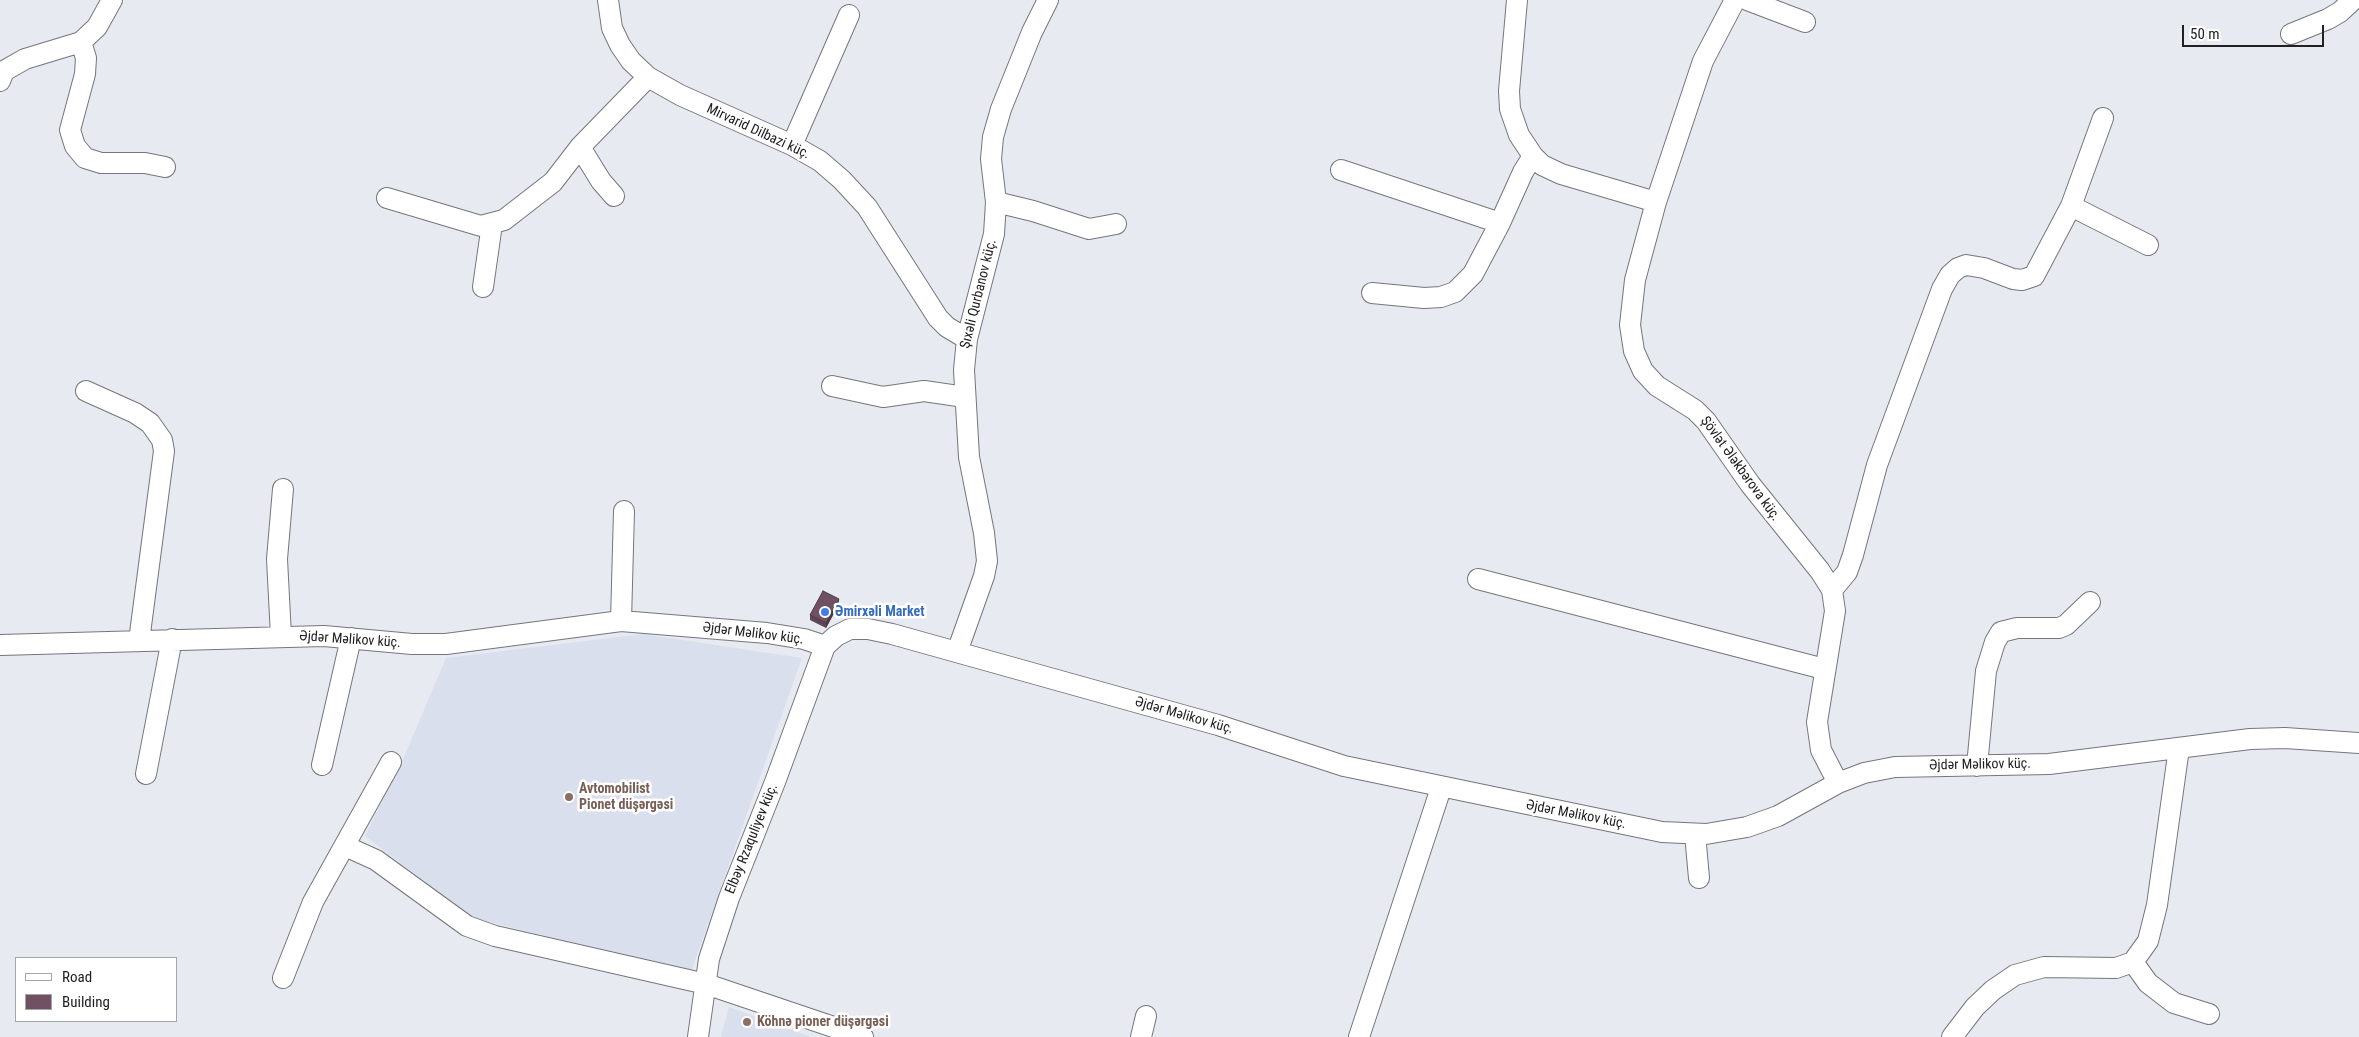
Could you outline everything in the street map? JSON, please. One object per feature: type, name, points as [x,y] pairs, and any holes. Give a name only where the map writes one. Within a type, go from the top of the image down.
[{"type":"street","points":[[1,73],[25,59],[81,42],[97,27],[112,0]]},
{"type":"street","name":"Mirvarid Dilbazi küç.","points":[[608,0],[612,28],[620,45],[631,61],[648,77],[680,95],[792,145],[820,161],[842,180],[867,207],[938,318],[947,327],[967,339]]},
{"type":"street","name":"Şıxəli Qurbanov küç.","points":[[957,652],[984,576],[987,561],[984,533],[969,457],[964,353],[994,234],[996,202],[991,158],[993,136],[1004,100],[1032,32],[1048,0]]},
{"type":"street","points":[[1517,0],[1509,91],[1510,109],[1519,134],[1534,156],[1542,165],[1560,174],[1656,202]]},
{"type":"street","name":"Şövlət Ələkbərova küç.","points":[[1735,0],[1703,61],[1656,202],[1636,280],[1630,325],[1634,351],[1643,371],[1657,386],[1696,410],[1706,420],[1750,484],[1820,571],[1832,590],[1835,611],[1824,669],[1818,722],[1821,750],[1838,783]]},
{"type":"street","points":[[1747,0],[1805,22]]},
{"type":"street","points":[[2291,34],[2328,19],[2340,12],[2353,0]]},
{"type":"street","points":[[792,145],[849,15]]},
{"type":"street","points":[[81,42],[86,58],[85,74],[70,130],[75,146],[85,158],[101,163],[145,163],[165,168]]},
{"type":"street","points":[[387,198],[482,226],[504,220],[538,196],[553,182],[580,148],[648,77]]},
{"type":"street","points":[[1832,590],[1847,572],[1877,465],[1942,289],[1950,275],[1958,268],[1966,265],[1984,268],[2013,279],[2022,280],[2034,276],[2071,206],[2103,118]]},
{"type":"street","points":[[580,148],[601,181],[614,196]]},
{"type":"street","points":[[1372,293],[1424,298],[1441,297],[1455,292],[1473,274],[1500,223],[1523,172],[1534,156]]},
{"type":"street","points":[[1341,170],[1500,223]]},
{"type":"street","points":[[996,202],[1033,211],[1089,229],[1116,224]]},
{"type":"street","points":[[2071,206],[2148,245]]},
{"type":"street","points":[[483,287],[492,224]]},
{"type":"street","points":[[832,386],[883,397],[924,391],[965,397]]},
{"type":"street","points":[[86,391],[135,413],[150,423],[162,440],[164,451],[139,641]]},
{"type":"street","points":[[280,636],[277,559],[283,490]]},
{"type":"street","points":[[621,621],[624,511]]},
{"type":"street","points":[[1478,579],[1824,669]]},
{"type":"street","points":[[1978,766],[1986,671],[1995,642],[2001,632],[2017,628],[2059,628],[2066,625],[2090,602]]},
{"type":"street","name":"Əjdər Məlikov küç.","points":[[0,645],[280,636],[351,638],[412,644],[446,644],[621,621],[767,633],[804,639],[826,646],[836,636],[850,629],[868,628],[1218,725],[1344,766],[1442,788],[1662,832],[1694,834],[1723,832],[1778,816],[1838,783],[1864,773],[1895,767],[2049,764],[2250,739],[2285,738],[2359,743]]},
{"type":"street","points":[[322,765],[351,638]]},
{"type":"street","points":[[146,774],[172,639]]},
{"type":"street","name":"Elbəy Rzaquliyev küç.","points":[[698,1037],[717,929],[826,646]]},
{"type":"street","points":[[1952,1037],[1975,1007],[1993,990],[2016,975],[2044,967],[2116,968],[2133,962],[2148,941],[2157,905],[2179,748]]},
{"type":"street","points":[[283,978],[313,902],[390,762]]},
{"type":"street","points":[[1359,1037],[1442,788]]},
{"type":"street","points":[[1694,834],[1699,878]]},
{"type":"street","points":[[345,846],[376,860],[467,926],[495,936],[706,984],[863,1037]]},
{"type":"street","points":[[2133,962],[2148,983],[2174,1003],[2209,1014]]},
{"type":"street","points":[[1141,1037],[1146,1016]]},
{"type":"shaded area","name":"Avtomobilist Pionet düşərgəsi","points":[[643,634],[802,658],[691,972],[473,918],[365,836],[404,757],[446,658]]},
{"type":"shaded area","name":"Köhnə pioner düşərgəsi","points":[[729,1007],[811,1037],[721,1037]]},
{"type":"building","points":[[823,591],[839,599],[826,623],[810,615]]},
{"type":"place","name":"Əmirxəli Market","points":[[825,612]]},
{"type":"place","name":"Avtomobilist Pionet düşərgəsi","points":[[569,797]]},
{"type":"place","name":"Köhnə pioner düşərgəsi","points":[[747,1022]]}]
